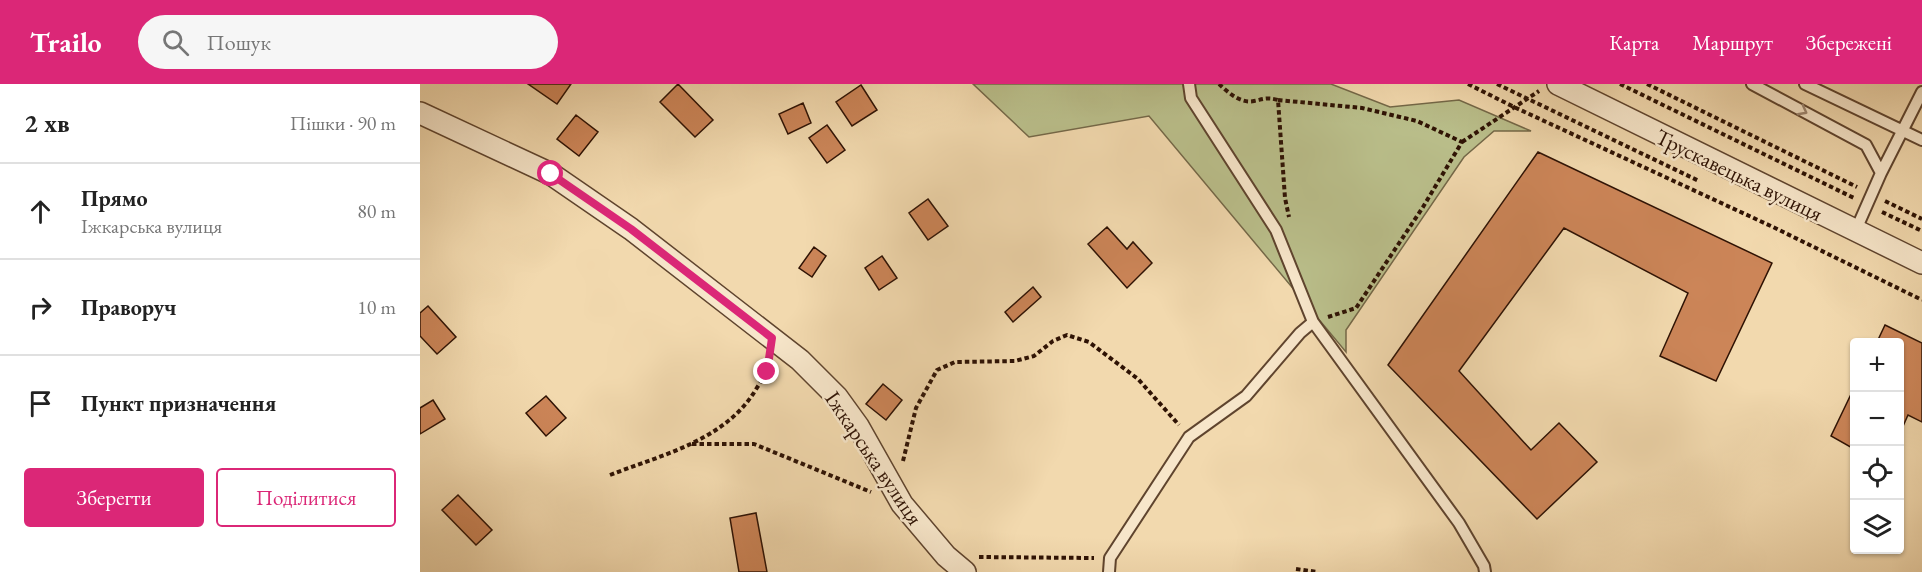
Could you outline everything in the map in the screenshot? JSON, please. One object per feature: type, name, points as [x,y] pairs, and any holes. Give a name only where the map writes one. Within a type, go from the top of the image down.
[{"type":"street","name":"Трускавецька вулиця","points":[[1550,86],[1922,263]]},
{"type":"street","name":"Іжкарська вулиця","points":[[420,113],[551,174],[631,229],[800,360],[837,398],[858,426],[902,504],[951,564],[965,572]]},
{"type":"lane","points":[[1189,84],[1191,98],[1276,230],[1313,322],[1459,523],[1485,572]]},
{"type":"lane","points":[[1752,84],[1866,145],[1881,173]]},
{"type":"lane","points":[[1805,84],[1922,140]]},
{"type":"lane","points":[[1855,232],[1881,173],[1922,92]]},
{"type":"lane","points":[[1109,572],[1110,558],[1189,436],[1246,396],[1300,333],[1313,322]]},
{"type":"path","points":[[1219,84],[1241,100],[1253,102],[1266,96],[1278,100],[1362,108],[1418,121],[1462,142]]},
{"type":"path","points":[[1468,84],[1773,227],[1922,300]]},
{"type":"path","points":[[1620,84],[1922,231]]},
{"type":"path","points":[[1647,84],[1922,219]]},
{"type":"path","points":[[1313,322],[1356,308],[1424,207],[1462,142],[1550,86]]},
{"type":"path","points":[[1278,100],[1285,198],[1290,221]]},
{"type":"path","points":[[692,444],[754,444],[902,504],[903,460],[916,408],[936,370],[955,362],[1015,362],[1034,356],[1053,341],[1067,335],[1089,342],[1138,379],[1189,436]]},
{"type":"path","points":[[610,475],[692,444],[727,423],[746,405],[767,372],[772,338]]},
{"type":"path","points":[[951,564],[1110,558]]},
{"type":"path","points":[[1296,569],[1318,572]]},
{"type":"green space","points":[[973,84],[1331,84],[1390,107],[1459,100],[1531,131],[1494,131],[1464,157],[1346,330],[1346,352],[1149,116],[1029,137]]},
{"type":"building","points":[[528,84],[571,84],[557,104]]},
{"type":"building","points":[[678,84],[713,120],[695,137],[660,102]]},
{"type":"building","points":[[861,85],[877,110],[852,126],[836,102]]},
{"type":"building","points":[[803,103],[811,123],[788,134],[779,114]]},
{"type":"building","points":[[576,115],[598,132],[579,156],[557,139]]},
{"type":"building","points":[[827,125],[845,150],[827,163],[809,138]]},
{"type":"building","points":[[1538,152],[1772,263],[1716,381],[1660,356],[1688,293],[1564,228],[1459,371],[1531,450],[1559,423],[1597,462],[1537,519],[1388,365]]},
{"type":"building","points":[[928,199],[948,226],[928,240],[909,213]]},
{"type":"building","points":[[1107,227],[1127,249],[1133,242],[1152,263],[1127,288],[1088,244]]},
{"type":"building","points":[[814,247],[826,256],[812,277],[799,268]]},
{"type":"building","points":[[882,256],[897,278],[879,290],[865,268]]},
{"type":"building","points":[[1033,287],[1041,297],[1013,322],[1005,312]]},
{"type":"building","points":[[428,306],[456,337],[437,354],[420,336],[420,313]]},
{"type":"building","points":[[1885,325],[1922,343],[1922,422],[1908,415],[1904,424],[1904,338],[1879,338]]},
{"type":"building","points":[[883,384],[902,400],[886,420],[866,404]]},
{"type":"building","points":[[546,396],[566,418],[546,436],[526,413]]},
{"type":"building","points":[[1850,396],[1850,447],[1831,436]]},
{"type":"building","points":[[433,400],[445,419],[420,434],[420,408]]},
{"type":"building","points":[[458,495],[492,530],[476,545],[442,510]]},
{"type":"building","points":[[756,513],[767,572],[739,572],[730,518]]},
{"type":"route","points":[[551,174],[631,229],[772,338],[767,372]]}]
